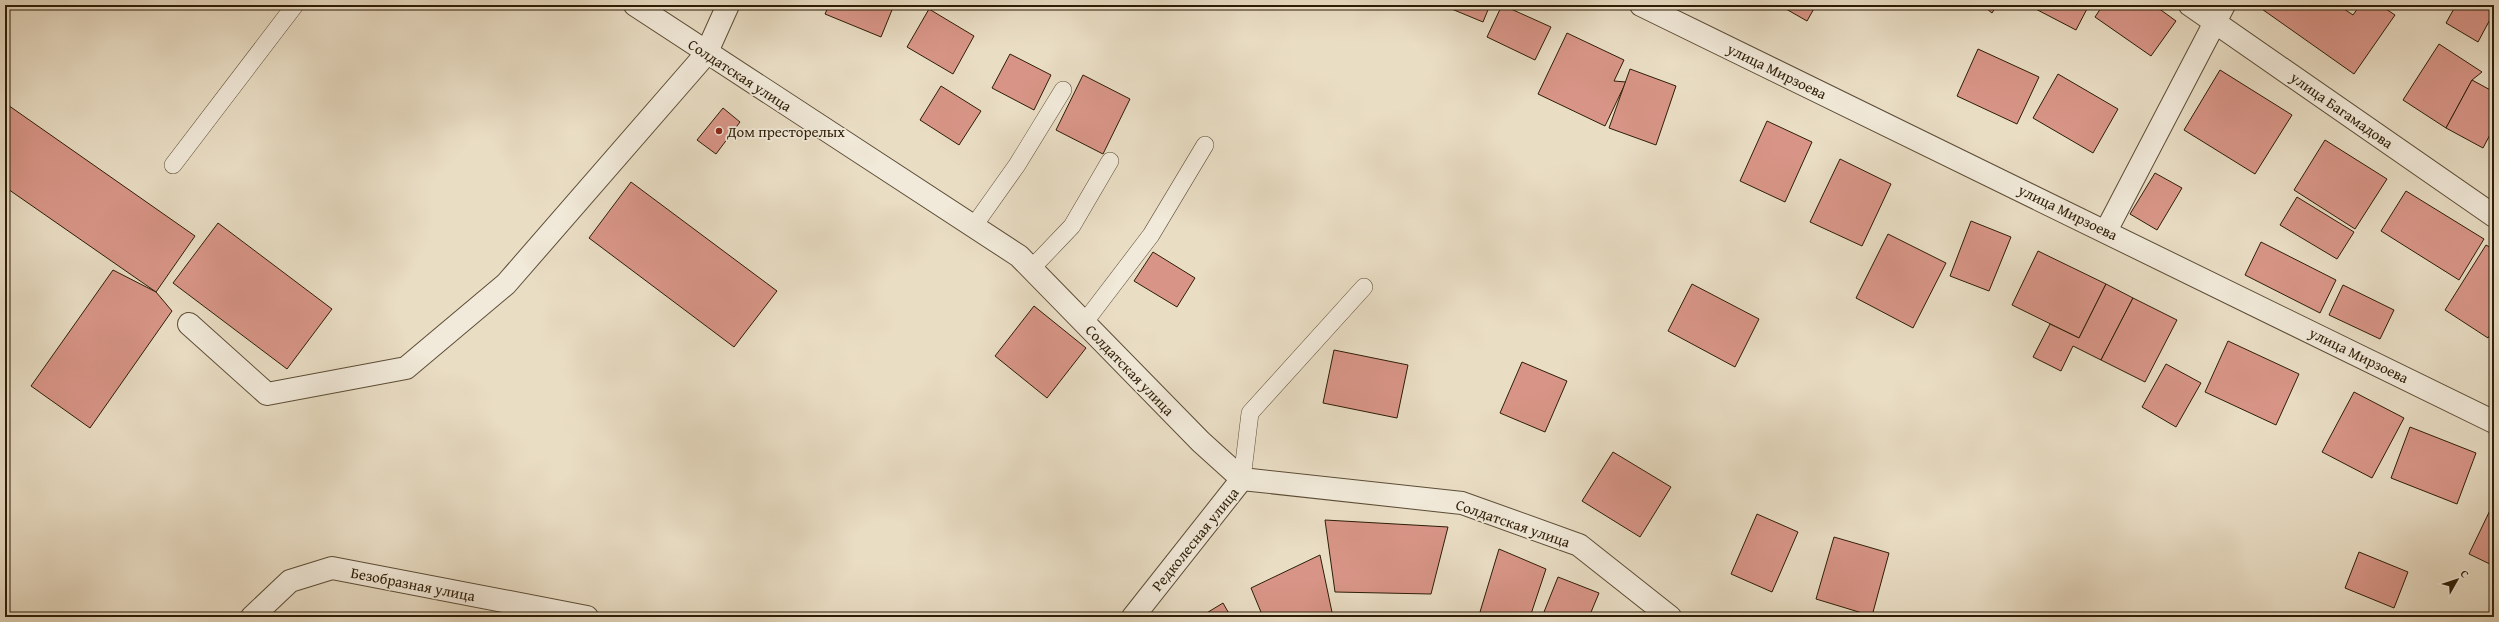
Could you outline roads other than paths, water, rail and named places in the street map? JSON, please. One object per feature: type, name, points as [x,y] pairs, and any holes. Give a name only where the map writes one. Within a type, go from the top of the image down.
[{"type":"street","name":"Солдатская улица","points":[[635,5],[706,54],[1019,256],[1201,442],[1242,479],[1462,503],[1579,545],[1670,617]]},
{"type":"street","points":[[189,324],[267,394],[406,368],[506,284],[706,54],[728,5]]},
{"type":"street","name":"улица Мирзоева","points":[[1641,5],[2494,422]]},
{"type":"street","name":"улица Багамадова","points":[[2190,5],[2219,13],[2494,216]]},
{"type":"street","points":[[2106,231],[2219,13]]},
{"type":"street","name":"Редколесная улица","points":[[1132,617],[1242,479]]},
{"type":"street","name":"Безобразная улица","points":[[252,617],[290,581],[332,568],[588,617]]},
{"type":"lane","points":[[173,165],[295,5]]},
{"type":"lane","points":[[974,227],[1017,166],[1063,90]]},
{"type":"lane","points":[[1084,323],[1151,235],[1204,144]]},
{"type":"lane","points":[[1031,269],[1072,226],[1110,161]]},
{"type":"lane","points":[[1242,479],[1250,413],[1364,287]]},
{"type":"place","name":"Дом престорелых","points":[[719,131]]}]
